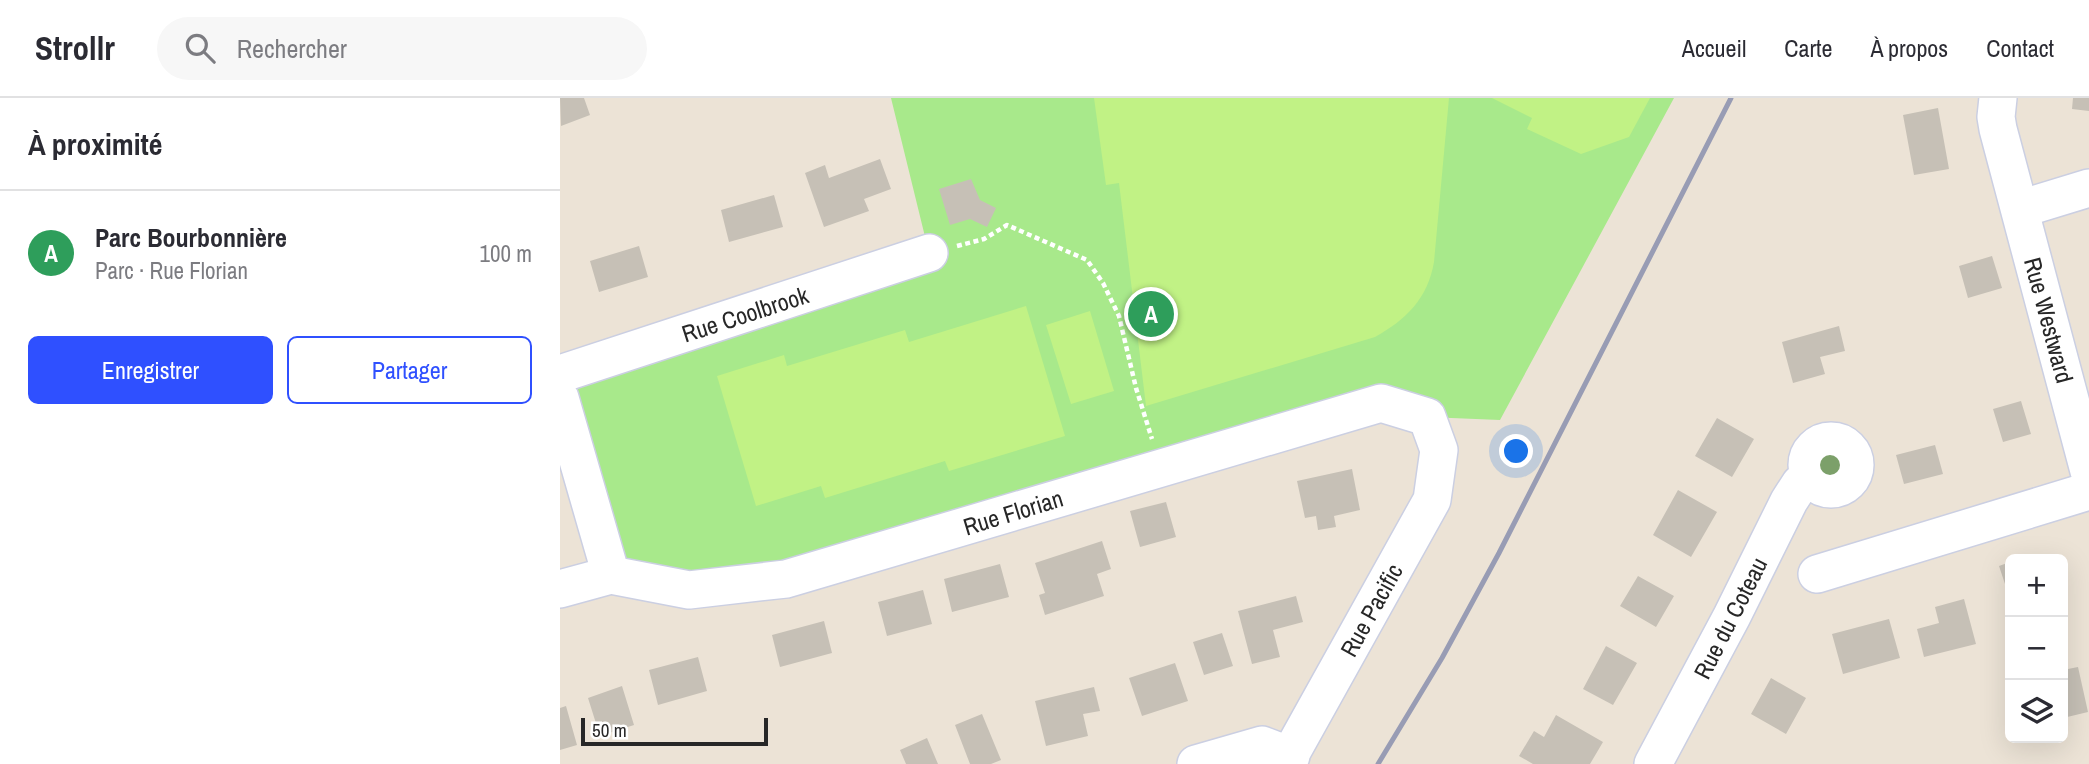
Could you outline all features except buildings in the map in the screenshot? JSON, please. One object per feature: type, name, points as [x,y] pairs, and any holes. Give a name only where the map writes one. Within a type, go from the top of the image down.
[{"type":"street","name":"Rue Westward","points":[[1998,98],[1998,129],[2089,471]]},
{"type":"street","points":[[2020,209],[2089,188]]},
{"type":"street","name":"Rue Coolbrook","points":[[560,374],[929,253]]},
{"type":"street","points":[[560,398],[611,575]]},
{"type":"street","name":"Rue Florian","points":[[560,589],[611,575],[689,590],[786,579],[1381,403],[1427,416],[1438,450]]},
{"type":"street","name":"Rue Pacific","points":[[1288,760],[1432,500],[1438,450]]},
{"type":"street","name":"Rue du Coteau","points":[[1653,764],[1732,616],[1789,501],[1800,484],[1810,475]]},
{"type":"street","points":[[1816,574],[2089,491]]},
{"type":"street","points":[[1196,764],[1262,745],[1288,760]]},
{"type":"path","points":[[929,253],[984,239],[1007,225],[1087,260],[1103,283],[1119,316],[1136,388],[1161,468]]},
{"type":"green space","points":[[891,98],[1674,98],[1500,420],[1427,417],[1381,403],[786,579],[611,575],[560,374],[929,253]]},
{"type":"green space","points":[[1094,98],[1449,98],[1434,262],[1427,287],[1406,315],[1375,337],[1146,406],[1119,183],[1106,185]]},
{"type":"green space","points":[[1492,98],[1650,98],[1629,137],[1581,154],[1527,129],[1532,118]]},
{"type":"green space","points":[[1026,306],[1065,436],[949,471],[945,461],[825,498],[821,486],[756,506],[717,376],[784,355],[787,366],[905,330],[909,342]]},
{"type":"green space","points":[[1090,311],[1114,391],[1071,404],[1046,325]]},
{"type":"railway","points":[[1378,764],[1442,658],[1499,553],[1731,98]]},
{"type":"place","name":"Parc Bourbonnière","points":[[1151,314]]}]
